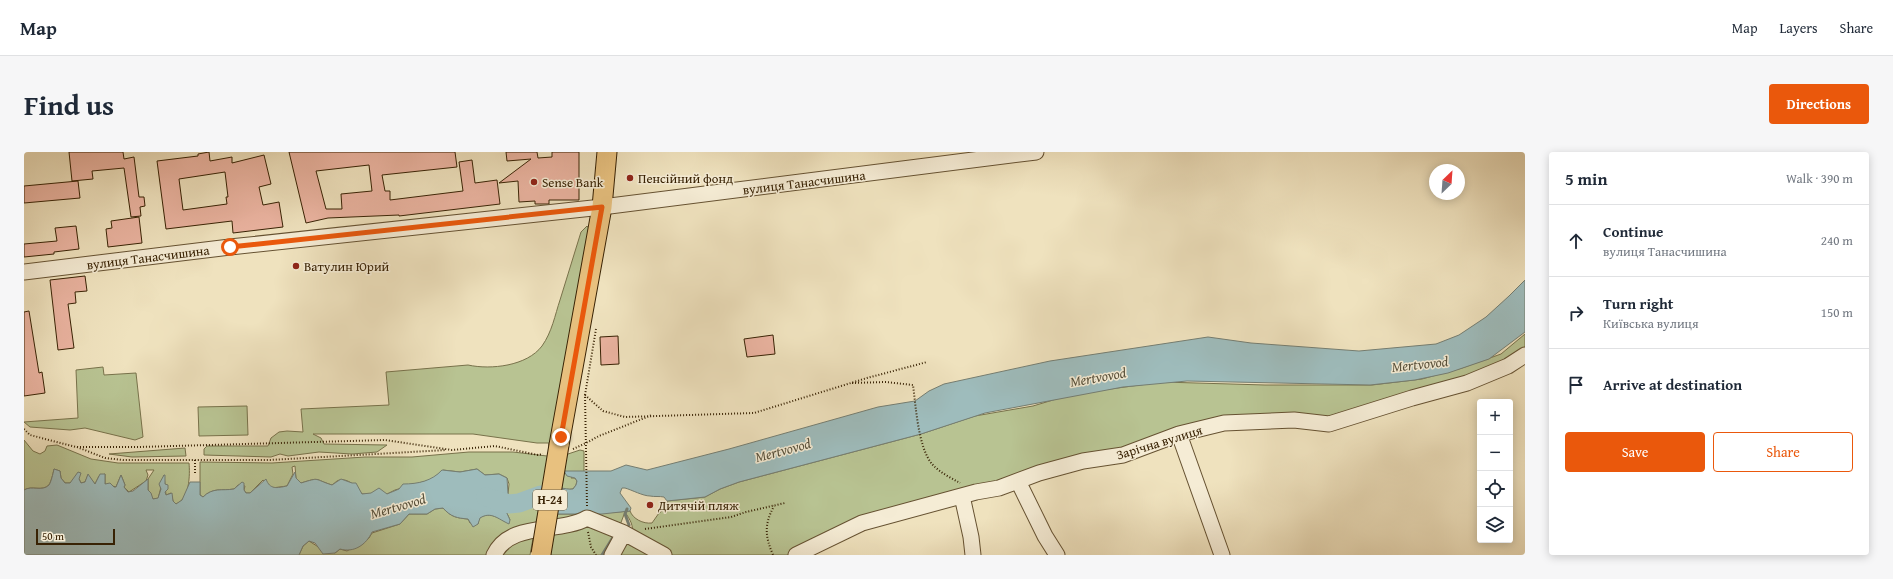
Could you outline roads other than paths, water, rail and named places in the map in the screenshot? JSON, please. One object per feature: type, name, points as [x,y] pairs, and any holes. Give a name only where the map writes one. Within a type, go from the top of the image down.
[{"type":"main road","name":"Н-24","points":[[541,555],[557,450],[602,207],[607,152]]},
{"type":"street","name":"вулиця Танасчишина","points":[[24,272],[238,246],[602,207],[1036,152]]},
{"type":"street","name":"Зарічна вулиця","points":[[796,555],[862,522],[976,492],[999,488],[1083,460],[1123,455],[1179,434],[1224,423],[1294,420],[1329,424],[1412,398],[1467,384],[1508,366],[1525,355]]},
{"type":"street","points":[[1179,434],[1222,555]]},
{"type":"street","points":[[1018,481],[1045,536],[1057,555]]},
{"type":"street","points":[[962,496],[971,537],[973,555]]},
{"type":"street","points":[[494,555],[504,542],[516,535],[572,524],[587,518],[624,533],[664,555]]},
{"type":"street","points":[[612,555],[624,533]]},
{"type":"water","points":[[1525,280],[1525,332],[1489,359],[1448,373],[1415,380],[1370,385],[1187,381],[1123,387],[985,413],[921,434],[739,482],[720,489],[705,497],[667,501],[664,497],[647,496],[622,488],[620,493],[631,508],[630,511],[602,514],[557,514],[543,517],[541,500],[534,498],[522,503],[506,505],[505,509],[510,520],[509,524],[494,516],[488,515],[480,518],[478,524],[473,527],[468,519],[454,516],[443,508],[435,509],[427,514],[409,514],[400,524],[372,532],[366,541],[359,547],[350,550],[340,549],[335,553],[323,554],[315,543],[309,541],[303,546],[299,555],[24,555],[24,490],[30,488],[43,488],[49,485],[54,469],[60,471],[61,478],[65,483],[70,483],[78,472],[81,473],[79,479],[81,483],[85,482],[88,474],[95,484],[100,474],[105,474],[105,484],[110,483],[116,487],[121,475],[125,485],[124,487],[128,492],[133,491],[148,479],[148,490],[153,499],[158,498],[161,489],[159,484],[165,475],[165,484],[168,485],[168,489],[165,492],[166,495],[172,493],[173,501],[176,504],[182,500],[190,482],[200,482],[200,495],[203,497],[210,492],[234,489],[242,482],[244,483],[244,490],[246,493],[250,493],[266,479],[272,487],[277,488],[287,486],[295,472],[296,478],[301,483],[317,480],[332,485],[341,479],[356,483],[362,494],[371,493],[379,488],[387,494],[399,489],[403,484],[419,482],[434,477],[442,470],[460,472],[477,469],[485,475],[499,474],[507,478],[508,494],[513,500],[522,500],[537,490],[545,487],[573,489],[577,481],[575,478],[567,476],[564,471],[611,471],[626,465],[647,470],[729,449],[878,407],[915,401],[929,391],[944,384],[1050,361],[1208,337],[1251,343],[1359,351],[1436,344],[1459,335],[1486,317]]},
{"type":"waterway","name":"Mertvovod","points":[[486,497],[509,504],[519,503],[541,495]]},
{"type":"waterway","points":[[627,509],[625,514],[629,525]]},
{"type":"waterway","points":[[602,555],[615,534]]},
{"type":"place","name":"Пенсійний фонд","points":[[630,178]]},
{"type":"place","name":"Sense Bank","points":[[534,182]]},
{"type":"place","name":"Ватулин Юрий","points":[[296,266]]},
{"type":"place","name":"Дитячій пляж","points":[[650,505]]}]
